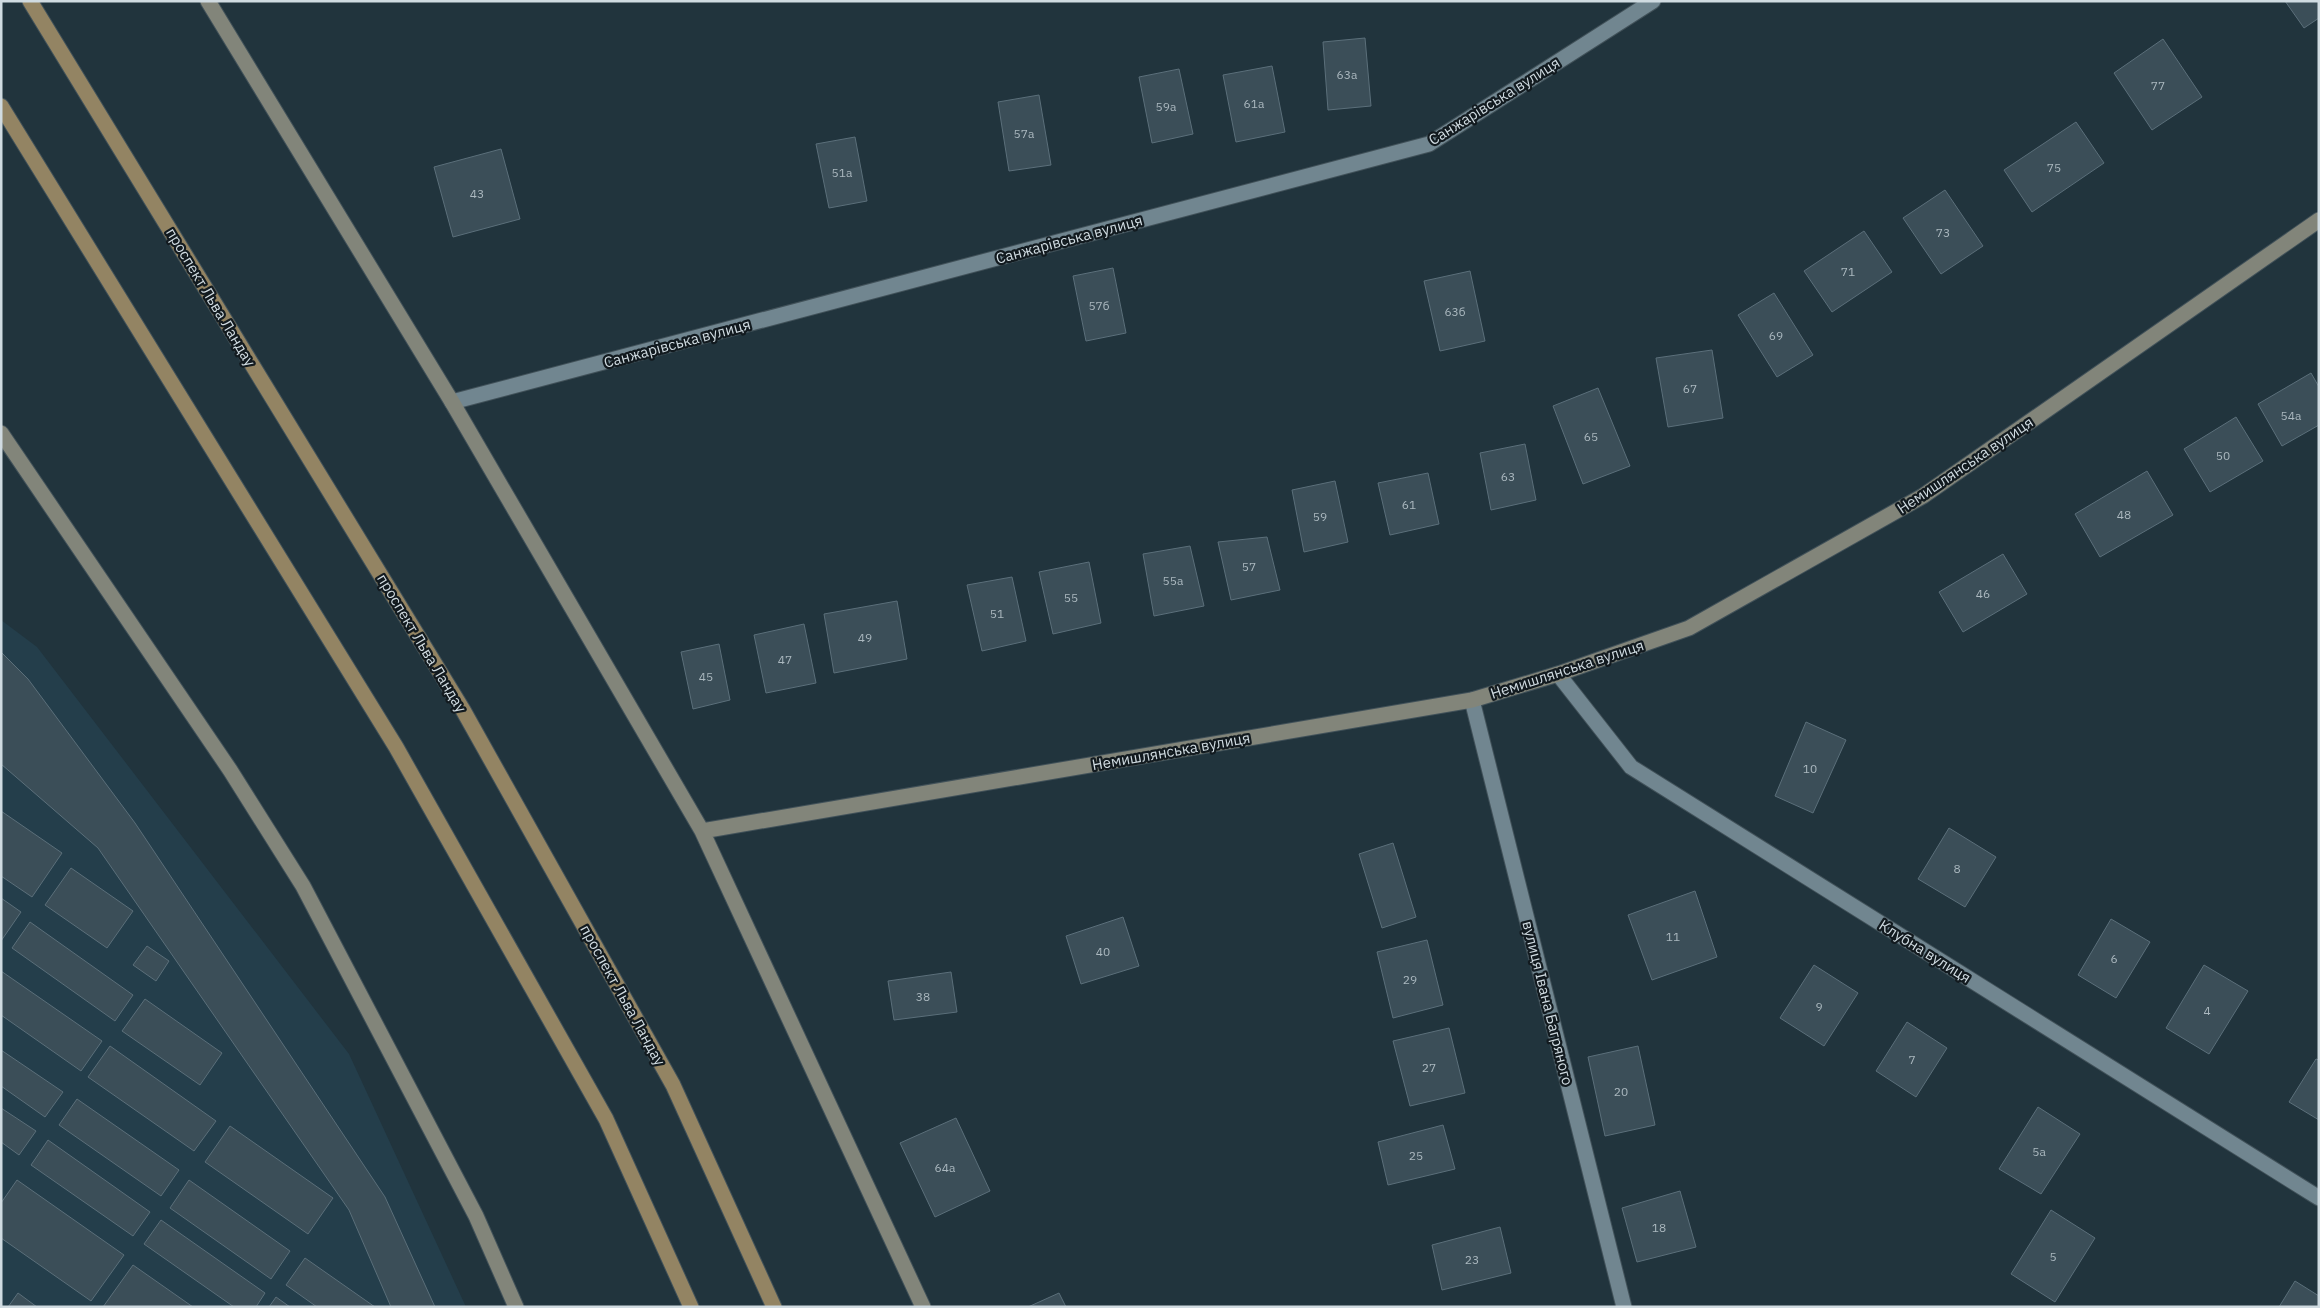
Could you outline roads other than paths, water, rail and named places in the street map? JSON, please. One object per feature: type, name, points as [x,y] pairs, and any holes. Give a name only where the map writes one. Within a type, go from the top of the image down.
[{"type":"main road","name":"проспект Льва Ландау","points":[[30,1],[463,710],[673,1085],[774,1307]]},
{"type":"main road","points":[[1,106],[396,747],[606,1119],[691,1307]]},
{"type":"street","points":[[208,1],[452,402],[702,831],[923,1307]]},
{"type":"street","name":"Санжарівська вулиця","points":[[452,402],[1429,144],[1652,1]]},
{"type":"street","name":"Немишлянська вулиця","points":[[702,831],[1472,700],[1558,674],[1689,628],[1923,496],[2319,220]]},
{"type":"street","points":[[1,433],[230,770],[303,886],[476,1216],[516,1307]]},
{"type":"street","name":"Клубна вулиця","points":[[1558,674],[1631,767],[2319,1198]]},
{"type":"street","name":"вулиця Івана Багряного","points":[[1472,700],[1624,1307]]}]
